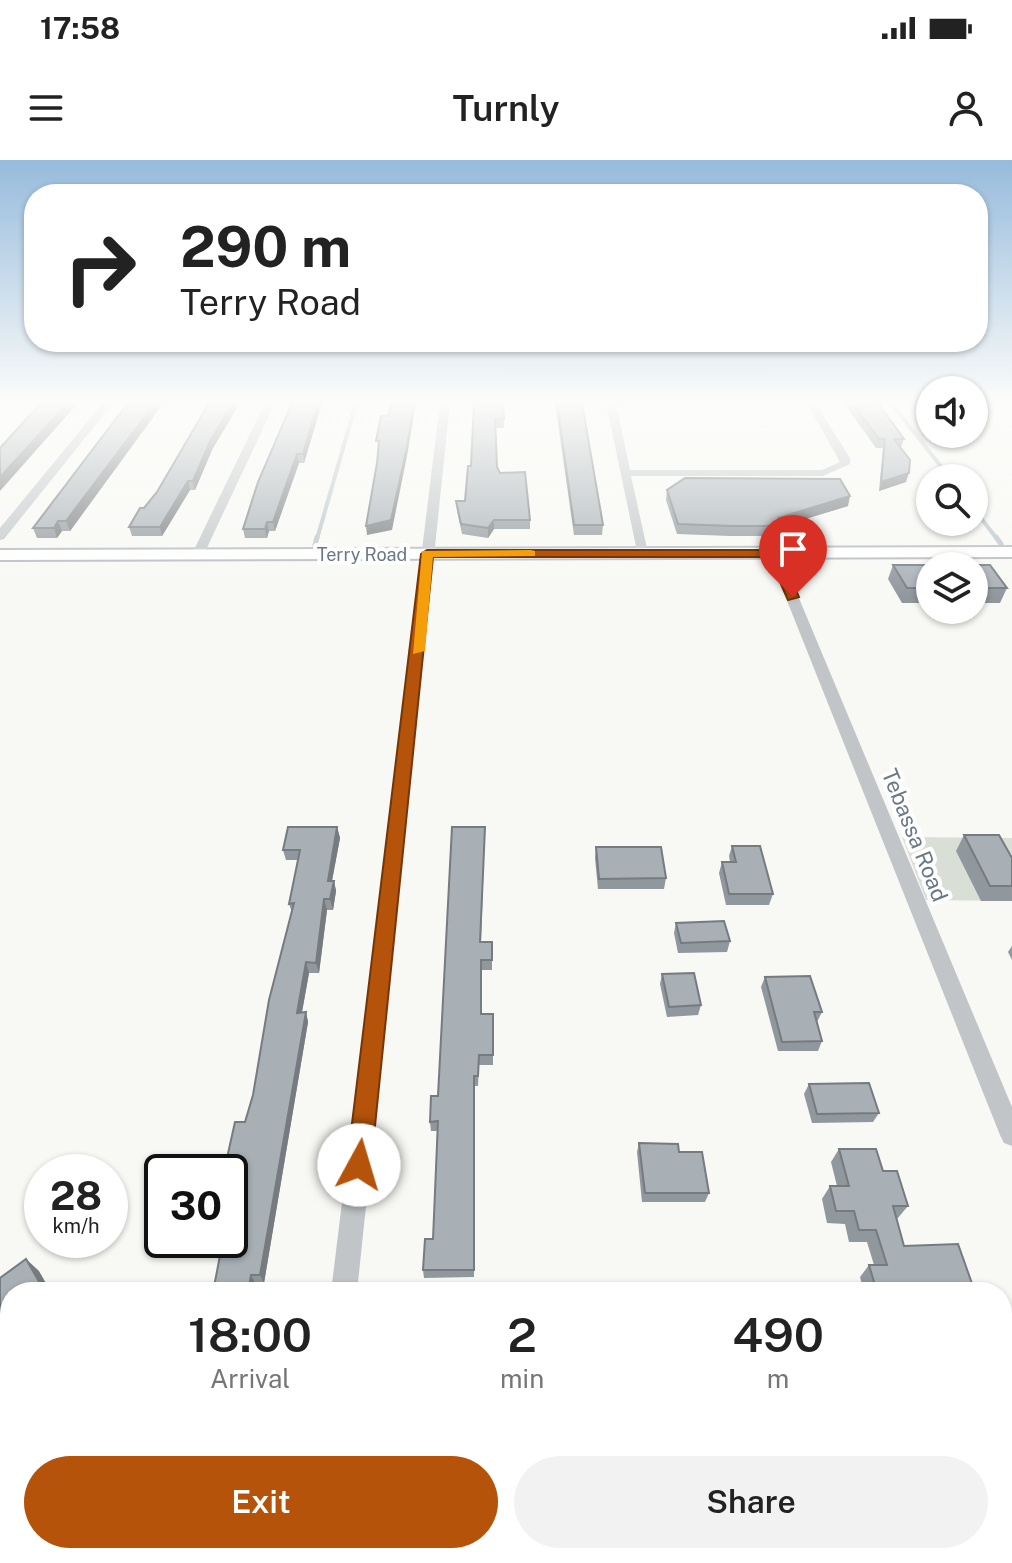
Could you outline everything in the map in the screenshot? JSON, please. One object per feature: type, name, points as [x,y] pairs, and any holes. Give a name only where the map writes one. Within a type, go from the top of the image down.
[{"type":"street","points":[[0,536],[55,468]]},
{"type":"street","points":[[198,554],[239,468]]},
{"type":"street","points":[[345,1282],[437,468]]},
{"type":"street","points":[[624,468],[642,553]]},
{"type":"street","points":[[625,473],[823,473],[839,468]]},
{"type":"street","name":"Terry Road","points":[[0,555],[1012,552]]},
{"type":"street","name":"Tebassa Road","points":[[774,553],[1012,1135]]},
{"type":"shaded area","points":[[902,837],[1012,838],[1012,901],[926,900]]},
{"type":"building","points":[[78,468],[106,468],[66,521],[58,521],[54,528],[33,528]]},
{"type":"building","points":[[171,468],[198,468],[193,481],[188,481],[160,527],[129,527],[140,508],[144,508]]},
{"type":"building","points":[[264,468],[292,468],[273,522],[267,522],[265,529],[243,529]]},
{"type":"building","points":[[376,468],[402,468],[391,520],[366,526]]},
{"type":"building","points":[[468,468],[498,468],[500,473],[525,472],[530,520],[494,520],[488,528],[461,524],[456,501],[465,501]]},
{"type":"building","points":[[566,468],[593,468],[603,525],[574,525]]},
{"type":"building","points":[[882,468],[909,468],[909,473],[881,482]]},
{"type":"building","points":[[685,478],[840,479],[850,496],[778,518],[779,526],[678,524],[667,490]]},
{"type":"building","points":[[893,565],[916,565],[916,588],[907,588]]},
{"type":"building","points":[[988,565],[990,565],[1007,588],[988,588]]},
{"type":"building","points":[[288,827],[337,827],[328,881],[334,881],[330,899],[324,899],[316,963],[306,962],[297,1013],[306,1012],[260,1275],[251,1275],[250,1282],[215,1282],[220,1258],[248,1258],[248,1154],[228,1154],[235,1122],[245,1122],[253,1095],[269,1000],[294,903],[289,904],[300,850],[283,850]]},
{"type":"building","points":[[452,827],[485,827],[480,942],[492,942],[492,960],[481,960],[481,1014],[493,1014],[493,1055],[479,1055],[478,1076],[474,1076],[474,1270],[423,1270],[425,1239],[433,1239],[438,1121],[430,1122],[431,1096],[438,1096]]},
{"type":"building","points":[[964,835],[999,835],[1012,858],[1012,886],[990,886]]},
{"type":"building","points":[[732,846],[760,846],[773,894],[729,894],[722,862],[736,862]]},
{"type":"building","points":[[596,847],[661,847],[666,878],[599,879]]},
{"type":"building","points":[[724,921],[730,941],[681,943],[676,923]]},
{"type":"building","points":[[694,973],[701,1005],[669,1007],[662,974]]},
{"type":"building","points":[[810,976],[822,1012],[814,1012],[822,1041],[782,1042],[765,977]]},
{"type":"building","points":[[869,1083],[879,1113],[817,1114],[809,1084]]},
{"type":"building","points":[[639,1143],[678,1144],[679,1152],[702,1152],[709,1193],[645,1193]]},
{"type":"building","points":[[839,1149],[876,1149],[883,1171],[897,1171],[908,1206],[893,1206],[904,1246],[958,1244],[971,1282],[874,1282],[869,1265],[887,1265],[876,1230],[859,1230],[854,1211],[836,1211],[830,1186],[849,1186]]},
{"type":"building","points":[[26,1259],[39,1282],[0,1282],[0,1278]]},
{"type":"waterway","points":[[317,539],[337,468]]},
{"type":"waterway","points":[[988,527],[997,539]]},
{"type":"waterway","points":[[315,545],[317,537]]},
{"type":"waterway","points":[[996,537],[1001,544]]},
{"type":"slow traffic","points":[[418,651],[427,554],[531,554]]},
{"type":"route","points":[[359,1165],[427,554],[774,553],[793,597]]}]
